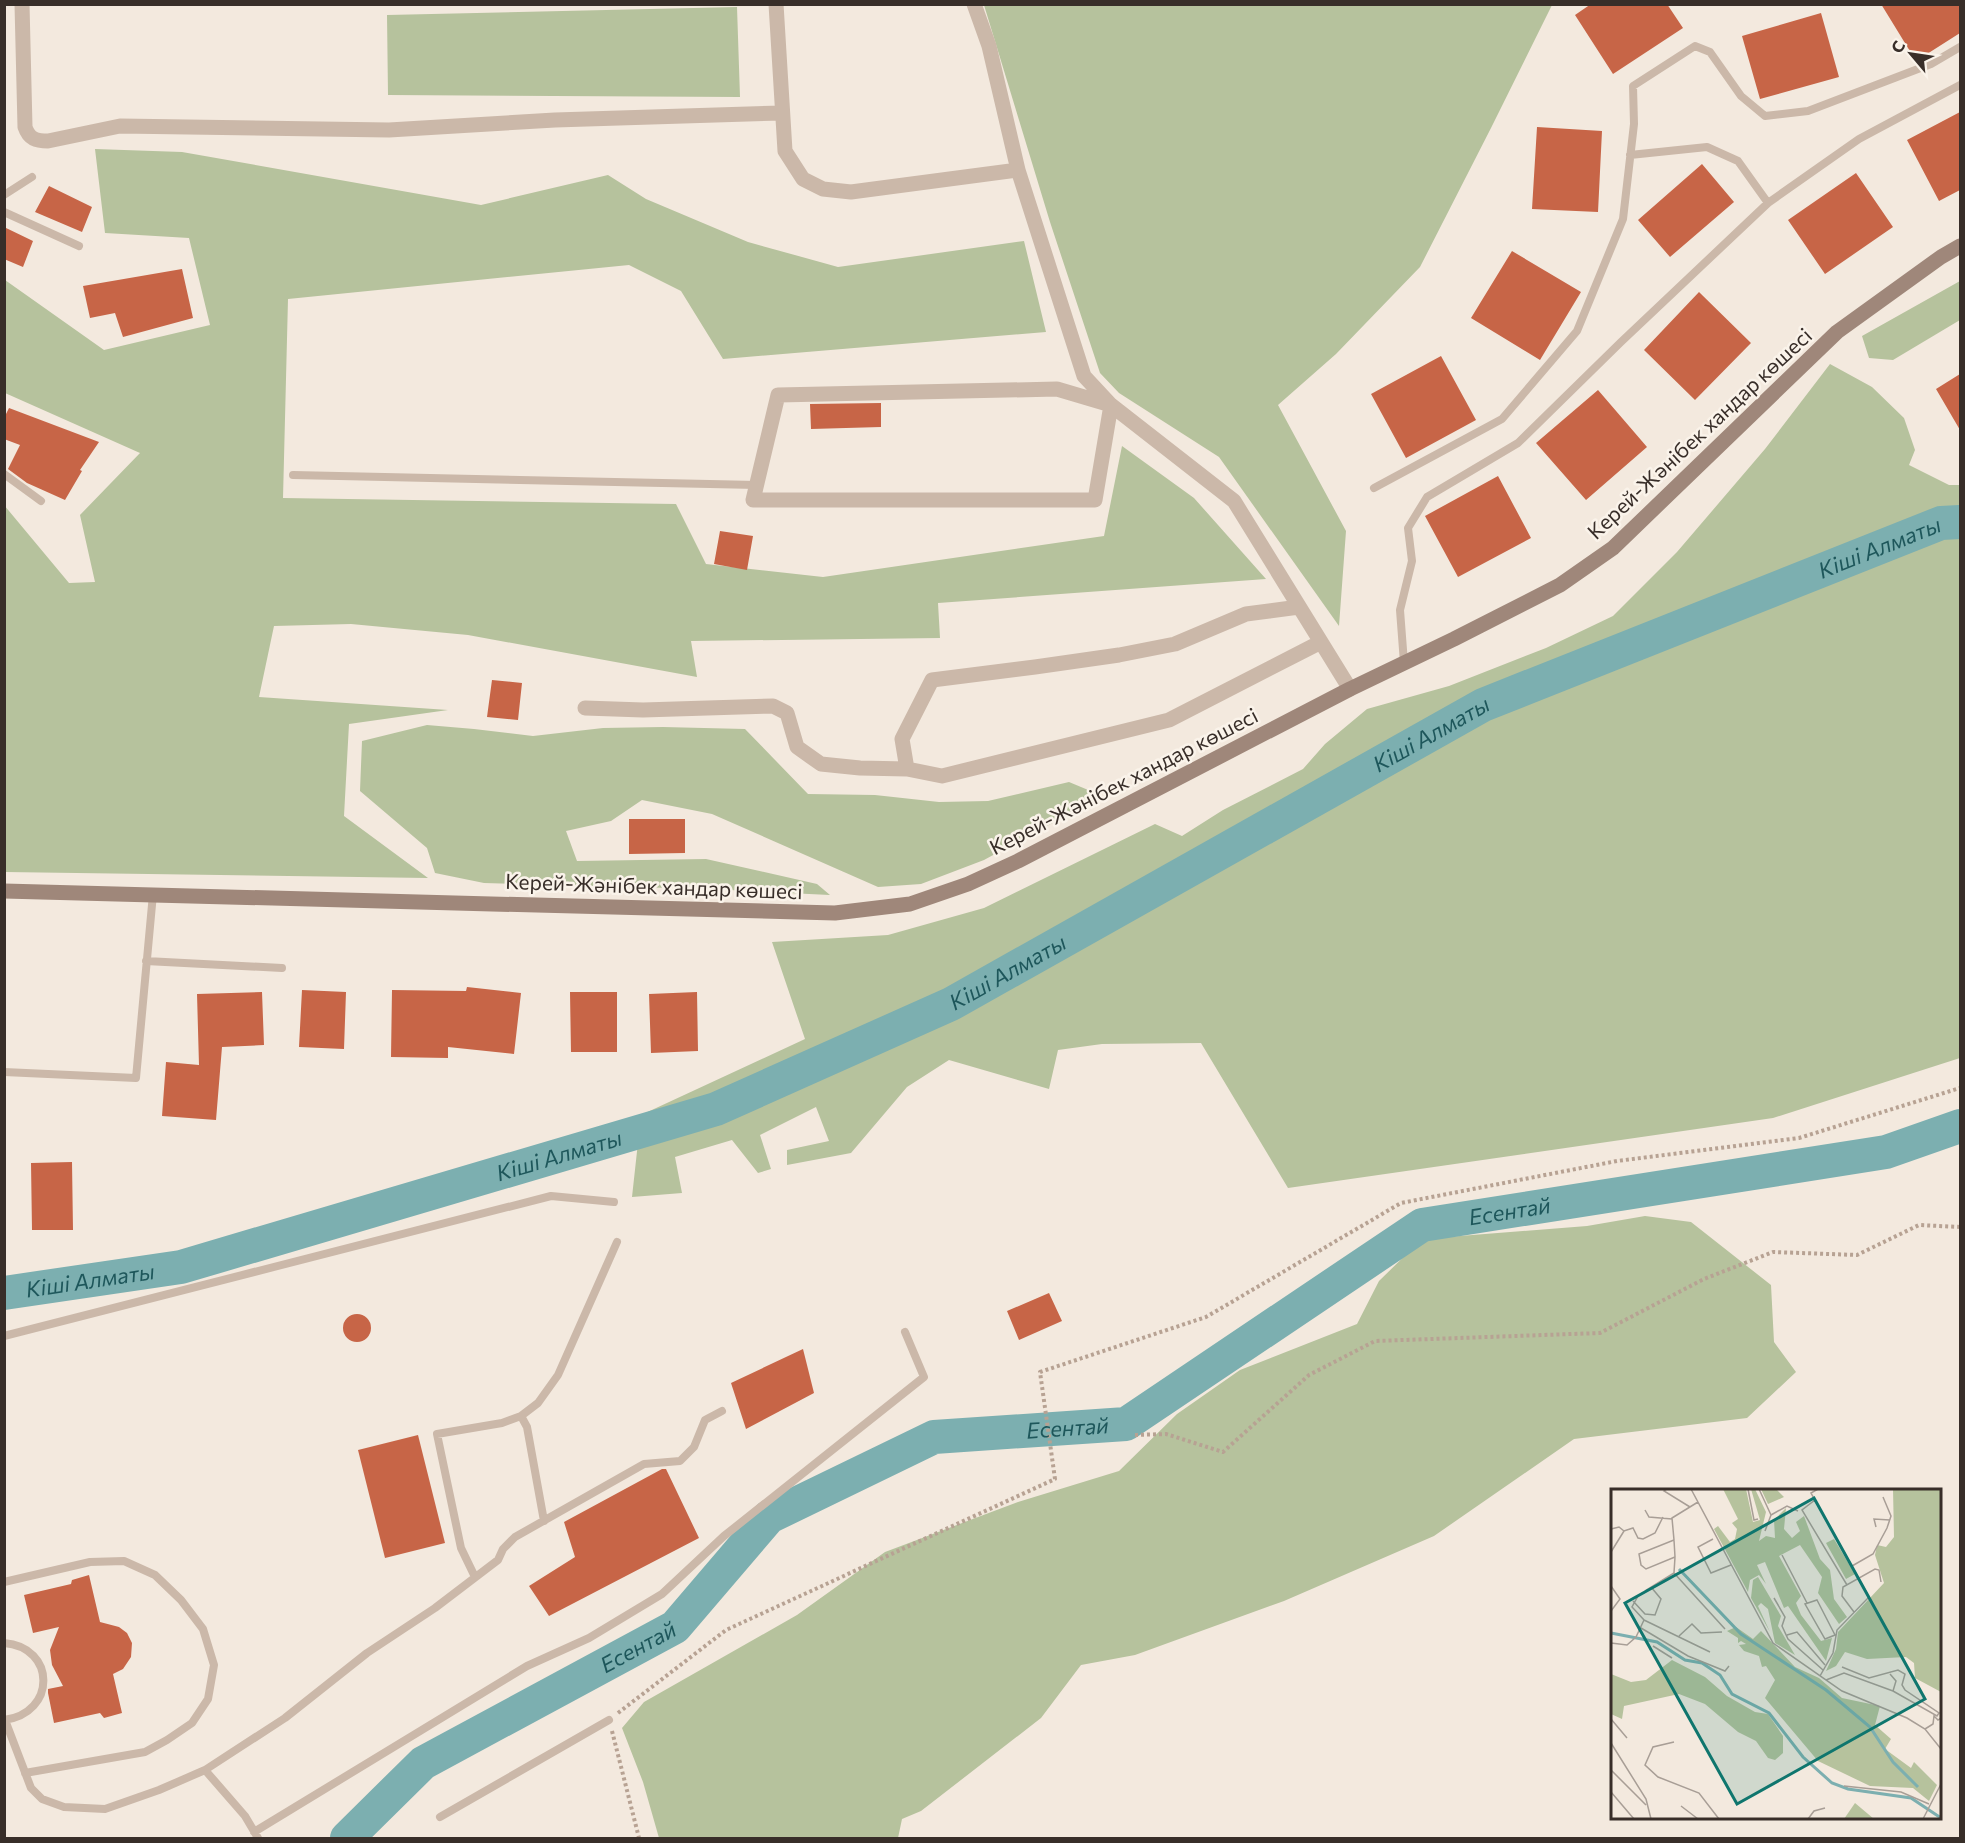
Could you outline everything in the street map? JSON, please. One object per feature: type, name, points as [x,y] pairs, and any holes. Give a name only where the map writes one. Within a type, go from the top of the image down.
[{"type":"main road","name":"Керей-Жәнібек хандар көшесі","points":[[4,891],[835,913],[910,904],[968,884],[1018,861],[1350,689],[1560,585],[1613,548],[1837,332],[1941,257],[1960,246]]},
{"type":"street","points":[[22,4],[25,127],[32,139],[40,141],[120,126],[389,130],[555,120],[782,113]]},
{"type":"street","points":[[777,4],[785,151],[803,179],[823,189],[851,192],[1018,170]]},
{"type":"street","points":[[974,4],[988,46],[1018,170],[1084,376],[1111,405],[1234,501],[1350,689]]},
{"type":"street","points":[[1057,389],[1111,405],[1095,500],[753,500],[778,395],[1057,389]]},
{"type":"street","points":[[907,769],[902,739],[932,680],[1045,666],[1175,644],[1246,614],[1299,607]]},
{"type":"street","points":[[585,708],[643,710],[773,706],[787,713],[797,747],[821,764],[907,769],[942,776],[1169,720],[1321,642]]},
{"type":"lane","points":[[1374,488],[1502,419],[1577,331],[1623,219],[1634,124],[1633,86],[1695,46],[1710,52],[1741,96],[1765,116],[1808,111],[1931,64],[1960,47]]},
{"type":"lane","points":[[1404,663],[1400,610],[1412,561],[1408,528],[1427,497],[1518,443],[1768,203],[1859,140],[1960,85]]},
{"type":"lane","points":[[1630,155],[1707,147],[1738,161],[1768,203]]},
{"type":"lane","points":[[4,195],[32,177]]},
{"type":"lane","points":[[4,212],[80,246]]},
{"type":"lane","points":[[4,474],[41,501]]},
{"type":"lane","points":[[293,475],[757,485]]},
{"type":"lane","points":[[4,1072],[136,1078],[153,894]]},
{"type":"lane","points":[[146,961],[282,968]]},
{"type":"lane","points":[[4,1336],[551,1196],[614,1202]]},
{"type":"lane","points":[[475,1577],[461,1548],[437,1434],[502,1423],[520,1416],[538,1403],[558,1375],[617,1242]]},
{"type":"lane","points":[[205,1770],[245,1816],[256,1835],[527,1666],[589,1638],[662,1594],[723,1536],[924,1377],[905,1332]]},
{"type":"lane","points":[[4,1643],[19,1645],[30,1652],[39,1662],[43,1675],[43,1688],[39,1701],[30,1711],[18,1718],[5,1720],[31,1788],[42,1799],[64,1807],[105,1809],[159,1790],[205,1770],[285,1718],[367,1653],[435,1608],[498,1560],[503,1549],[516,1537],[644,1464],[680,1461],[694,1447],[705,1420],[722,1411]]},
{"type":"lane","points":[[520,1416],[527,1427],[544,1521]]},
{"type":"lane","points":[[4,1582],[90,1562],[124,1561],[156,1575],[181,1600],[203,1629],[214,1665],[208,1699],[192,1723],[167,1740],[145,1752],[25,1773]]},
{"type":"lane","points":[[440,1817],[609,1720]]},
{"type":"path","points":[[639,1839],[609,1720],[726,1630],[1055,1479],[1040,1372],[1206,1317],[1401,1203],[1617,1161],[1799,1138],[1960,1088]]},
{"type":"path","points":[[1135,1435],[1166,1434],[1223,1452],[1309,1375],[1375,1341],[1600,1333],[1704,1279],[1773,1252],[1857,1255],[1919,1225],[1960,1227]]},
{"type":"green space","points":[[984,5],[1552,5],[1420,267],[1336,354],[1278,405],[1346,531],[1339,626],[1219,457],[1119,393],[1100,373],[1050,222]]},
{"type":"green space","points":[[737,7],[740,97],[388,95],[387,15]]},
{"type":"green space","points":[[95,149],[182,152],[481,205],[608,175],[646,199],[748,242],[838,267],[1024,241],[1046,332],[723,359],[681,291],[629,265],[288,299],[283,498],[676,504],[706,564],[823,577],[1104,536],[1122,446],[1194,498],[1266,579],[938,603],[940,638],[691,641],[697,677],[468,635],[351,624],[274,626],[259,697],[448,710],[349,724],[344,816],[428,878],[5,872],[4,505],[69,583],[95,582],[80,515],[140,453],[5,393],[5,280],[104,350],[210,325],[189,238],[105,233]]},
{"type":"green space","points":[[1960,281],[1960,320],[1893,360],[1869,358],[1862,336]]},
{"type":"green space","points":[[1830,364],[1872,387],[1904,418],[1915,450],[1909,465],[1949,485],[1960,485],[1960,1058],[1773,1118],[1288,1188],[1201,1043],[1102,1044],[1058,1050],[1049,1089],[949,1060],[907,1087],[851,1153],[787,1165],[787,1150],[829,1141],[816,1107],[760,1135],[771,1169],[758,1173],[732,1140],[675,1157],[682,1193],[632,1197],[641,1115],[805,1039],[772,942],[888,935],[984,908],[1155,824],[1182,836],[1223,810],[1303,769],[1325,744],[1367,709],[1449,686],[1546,648],[1613,616],[1677,552],[1765,449]]},
{"type":"green space","points":[[427,725],[533,736],[603,728],[745,729],[808,794],[875,795],[939,802],[988,801],[1069,782],[1093,792],[1082,807],[984,860],[921,884],[878,887],[712,814],[642,800],[611,821],[566,831],[577,861],[706,859],[817,884],[830,895],[709,889],[484,883],[435,873],[427,848],[360,791],[362,741]]},
{"type":"green space","points":[[1645,1216],[1691,1222],[1771,1285],[1774,1342],[1796,1372],[1747,1418],[1574,1439],[1434,1536],[1284,1601],[1135,1655],[1081,1665],[1041,1718],[921,1811],[902,1819],[898,1838],[659,1838],[643,1782],[622,1728],[644,1702],[797,1615],[885,1552],[1018,1502],[1119,1471],[1177,1414],[1240,1370],[1357,1324],[1379,1281],[1422,1239],[1587,1226]]},
{"type":"building","points":[[1591,4],[1667,4],[1683,28],[1613,74],[1575,15]]},
{"type":"building","points":[[1881,4],[1960,4],[1960,33],[1916,61]]},
{"type":"building","points":[[1821,13],[1839,77],[1760,99],[1742,36]]},
{"type":"building","points":[[1960,112],[1960,190],[1939,201],[1907,140]]},
{"type":"building","points":[[1537,127],[1602,131],[1598,212],[1532,209]]},
{"type":"building","points":[[1702,164],[1734,202],[1670,257],[1638,220]]},
{"type":"building","points":[[1856,173],[1893,227],[1825,274],[1788,220]]},
{"type":"building","points":[[49,186],[92,207],[82,232],[35,212]]},
{"type":"building","points":[[4,227],[33,241],[23,267],[4,259]]},
{"type":"building","points":[[1512,251],[1581,292],[1540,360],[1471,318]]},
{"type":"building","points":[[182,269],[193,318],[123,337],[115,313],[90,318],[83,286]]},
{"type":"building","points":[[1699,292],[1751,343],[1695,400],[1644,350]]},
{"type":"building","points":[[1441,356],[1476,420],[1406,458],[1371,394]]},
{"type":"building","points":[[1960,374],[1960,430],[1936,389]]},
{"type":"building","points":[[1598,390],[1647,447],[1586,500],[1536,443]]},
{"type":"building","points":[[881,403],[881,427],[811,429],[810,404]]},
{"type":"building","points":[[9,408],[99,442],[80,470],[82,471],[65,500],[27,483],[8,469],[20,445],[4,439],[4,418]]},
{"type":"building","points":[[1498,476],[1531,538],[1458,577],[1425,516]]},
{"type":"building","points":[[720,531],[753,536],[747,570],[714,564]]},
{"type":"building","points":[[492,680],[522,683],[518,720],[487,717]]},
{"type":"building","points":[[629,819],[685,819],[685,853],[629,854]]},
{"type":"building","points":[[467,987],[521,993],[514,1054],[448,1047],[448,1058],[391,1057],[392,990],[466,991]]},
{"type":"building","points":[[302,990],[346,992],[344,1049],[299,1047]]},
{"type":"building","points":[[262,992],[264,1045],[222,1047],[216,1120],[162,1116],[166,1062],[199,1065],[197,994]]},
{"type":"building","points":[[570,992],[617,992],[617,1052],[571,1052]]},
{"type":"building","points":[[697,992],[698,1051],[651,1053],[649,994]]},
{"type":"building","points":[[72,1162],[73,1230],[32,1230],[31,1163]]},
{"type":"building","points":[[1049,1293],[1062,1321],[1019,1340],[1007,1311]]},
{"type":"building","points":[[357,1314],[367,1318],[371,1328],[367,1338],[357,1342],[347,1338],[343,1328],[347,1318]]},
{"type":"building","points":[[803,1349],[814,1393],[746,1429],[731,1383]]},
{"type":"building","points":[[418,1435],[445,1543],[385,1558],[358,1450]]},
{"type":"building","points":[[662,1469],[666,1469],[699,1538],[549,1616],[529,1586],[575,1557],[564,1522]]},
{"type":"building","points":[[89,1575],[100,1622],[119,1627],[127,1633],[132,1643],[131,1657],[123,1669],[113,1674],[122,1713],[104,1718],[100,1713],[54,1723],[48,1689],[63,1686],[52,1665],[50,1650],[59,1627],[33,1633],[24,1595],[71,1584],[72,1580]]},
{"type":"waterway","name":"Кіші Алматы","points":[[4,1293],[181,1267],[716,1109],[951,1004],[1483,705],[1941,523],[1960,522]]},
{"type":"waterway","name":"Есентай","points":[[347,1838],[423,1763],[675,1627],[769,1517],[934,1437],[1126,1424],[1422,1225],[1886,1152],[1960,1126]]}]
